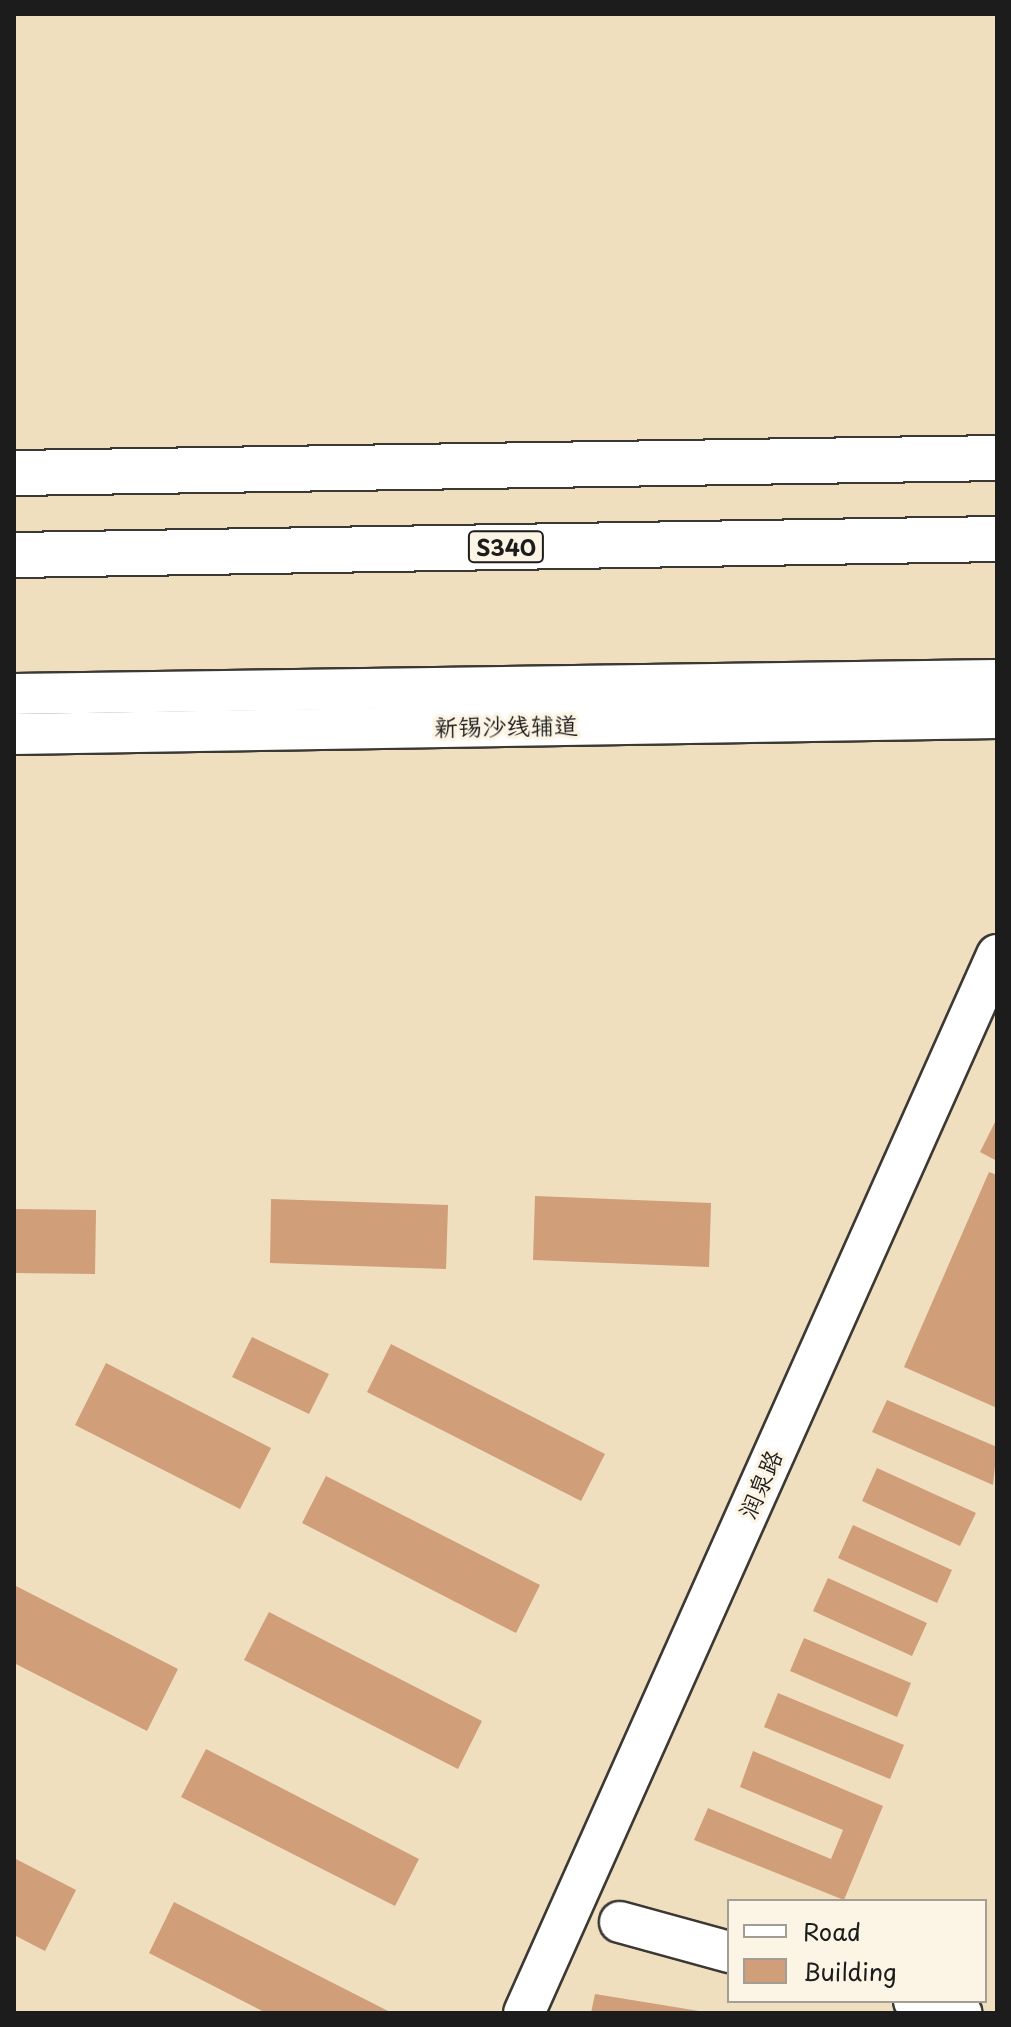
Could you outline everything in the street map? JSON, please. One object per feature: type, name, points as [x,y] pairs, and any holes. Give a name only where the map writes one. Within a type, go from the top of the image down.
[{"type":"main road","points":[[14,473],[997,458]]},
{"type":"main road","name":"S340","points":[[14,555],[997,539]]},
{"type":"street","name":"新锡沙线辅道","points":[[14,694],[997,680]]},
{"type":"street","name":"新锡沙线辅道","points":[[14,734],[997,718]]},
{"type":"street","name":"润泉路","points":[[524,2013],[997,955]]},
{"type":"street","points":[[620,1922],[727,1951]]},
{"type":"street","points":[[922,2003],[961,2013]]},
{"type":"building","points":[[997,1118],[997,1161],[980,1152]]},
{"type":"building","points":[[989,1172],[997,1175],[997,1408],[904,1367]]},
{"type":"building","points":[[535,1196],[711,1203],[709,1267],[533,1260]]},
{"type":"building","points":[[271,1199],[448,1205],[446,1269],[270,1263]]},
{"type":"building","points":[[14,1209],[96,1210],[95,1274],[14,1273]]},
{"type":"building","points":[[252,1337],[329,1374],[309,1414],[232,1377]]},
{"type":"building","points":[[391,1344],[605,1454],[581,1501],[367,1392]]},
{"type":"building","points":[[106,1363],[271,1448],[240,1509],[75,1425]]},
{"type":"building","points":[[887,1400],[997,1447],[993,1485],[872,1432]]},
{"type":"building","points":[[877,1468],[976,1513],[960,1546],[862,1501]]},
{"type":"building","points":[[326,1476],[540,1585],[516,1633],[302,1523]]},
{"type":"building","points":[[853,1525],[952,1570],[937,1603],[838,1558]]},
{"type":"building","points":[[828,1578],[927,1623],[912,1656],[813,1611]]},
{"type":"building","points":[[14,1585],[178,1669],[147,1731],[14,1663]]},
{"type":"building","points":[[269,1612],[482,1721],[458,1769],[244,1660]]},
{"type":"building","points":[[804,1638],[911,1683],[897,1717],[790,1671]]},
{"type":"building","points":[[778,1693],[904,1745],[890,1779],[764,1727]]},
{"type":"building","points":[[206,1749],[419,1859],[395,1906],[181,1797]]},
{"type":"building","points":[[753,1751],[883,1806],[844,1899],[694,1840],[708,1808],[831,1859],[843,1830],[740,1787]]},
{"type":"building","points":[[14,1858],[76,1890],[45,1951],[14,1935]]},
{"type":"building","points":[[174,1902],[392,2013],[266,2013],[149,1953]]},
{"type":"building","points":[[595,1994],[699,2011],[699,2013],[591,2013]]}]
